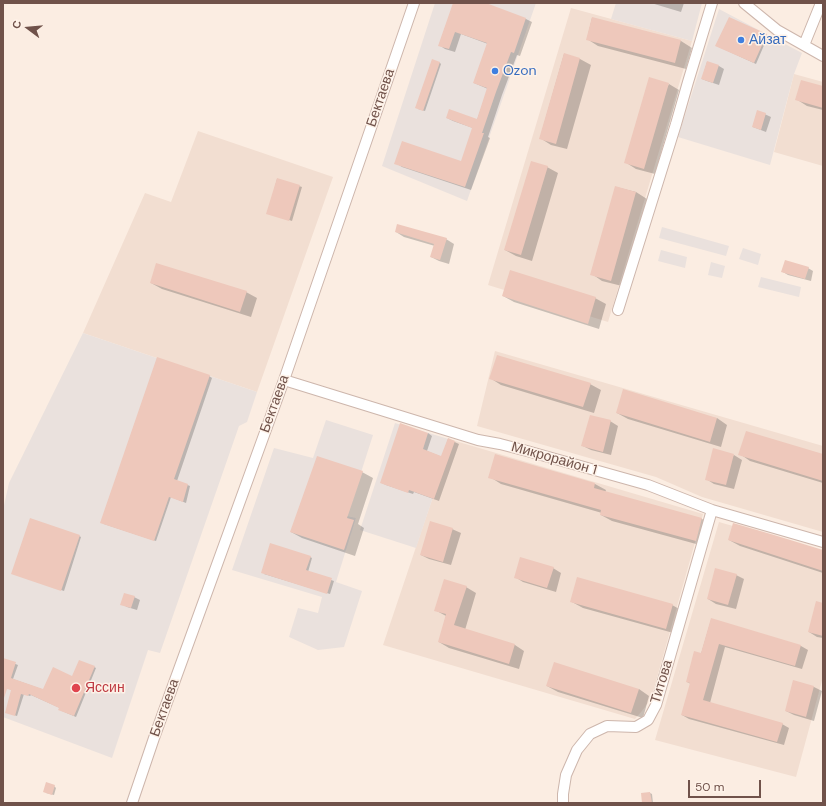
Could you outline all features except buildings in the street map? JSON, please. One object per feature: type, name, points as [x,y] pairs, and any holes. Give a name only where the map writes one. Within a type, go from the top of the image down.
[{"type":"street","name":"Бектаева","points":[[132,803],[154,738],[284,380],[414,3]]},
{"type":"street","points":[[618,310],[712,3]]},
{"type":"street","points":[[744,3],[777,30],[823,56]]},
{"type":"street","points":[[804,46],[821,3]]},
{"type":"street","name":"Микрорайон 1","points":[[284,380],[478,440],[527,451],[648,485],[712,510],[823,542]]},
{"type":"street","name":"Титова","points":[[563,803],[566,775],[577,750],[590,734],[607,726],[636,726],[648,720],[656,705],[712,510]]},
{"type":"shaded area","points":[[435,3],[536,3],[467,201],[382,166]]},
{"type":"shaded area","points":[[616,3],[702,3],[692,41],[611,19]]},
{"type":"shaded area","points":[[571,8],[692,41],[608,322],[488,285]]},
{"type":"shaded area","points":[[719,9],[802,53],[794,74],[770,165],[678,137]]},
{"type":"shaded area","points":[[794,74],[823,82],[823,166],[774,152]]},
{"type":"shaded area","points":[[198,131],[333,177],[257,392],[83,333],[145,193],[171,202]]},
{"type":"shaded area","points":[[662,227],[729,246],[726,256],[659,238]]},
{"type":"shaded area","points":[[743,248],[761,254],[758,265],[739,259]]},
{"type":"shaded area","points":[[661,250],[687,257],[685,268],[658,261]]},
{"type":"shaded area","points":[[711,262],[725,266],[722,278],[708,275]]},
{"type":"shaded area","points":[[761,277],[801,287],[799,297],[758,287]]},
{"type":"shaded area","points":[[83,333],[257,392],[247,422],[239,426],[160,653],[148,650],[112,758],[3,717],[3,510],[9,483]]},
{"type":"shaded area","points":[[495,351],[823,446],[823,532],[702,497],[656,477],[477,426]]},
{"type":"shaded area","points":[[326,420],[373,435],[347,516],[356,518],[336,582],[362,591],[344,647],[318,650],[289,637],[298,608],[318,613],[322,597],[232,570],[274,448],[313,458]]},
{"type":"shaded area","points":[[395,423],[452,440],[416,548],[360,530]]},
{"type":"shaded area","points":[[452,440],[703,514],[651,699],[635,719],[383,645]]},
{"type":"shaded area","points":[[719,522],[823,552],[823,677],[796,777],[655,740]]},
{"type":"place","name":"Айзат","points":[[741,40]]},
{"type":"place","name":"Ozon","points":[[495,71]]},
{"type":"place","name":"Яссин","points":[[76,688]]}]
